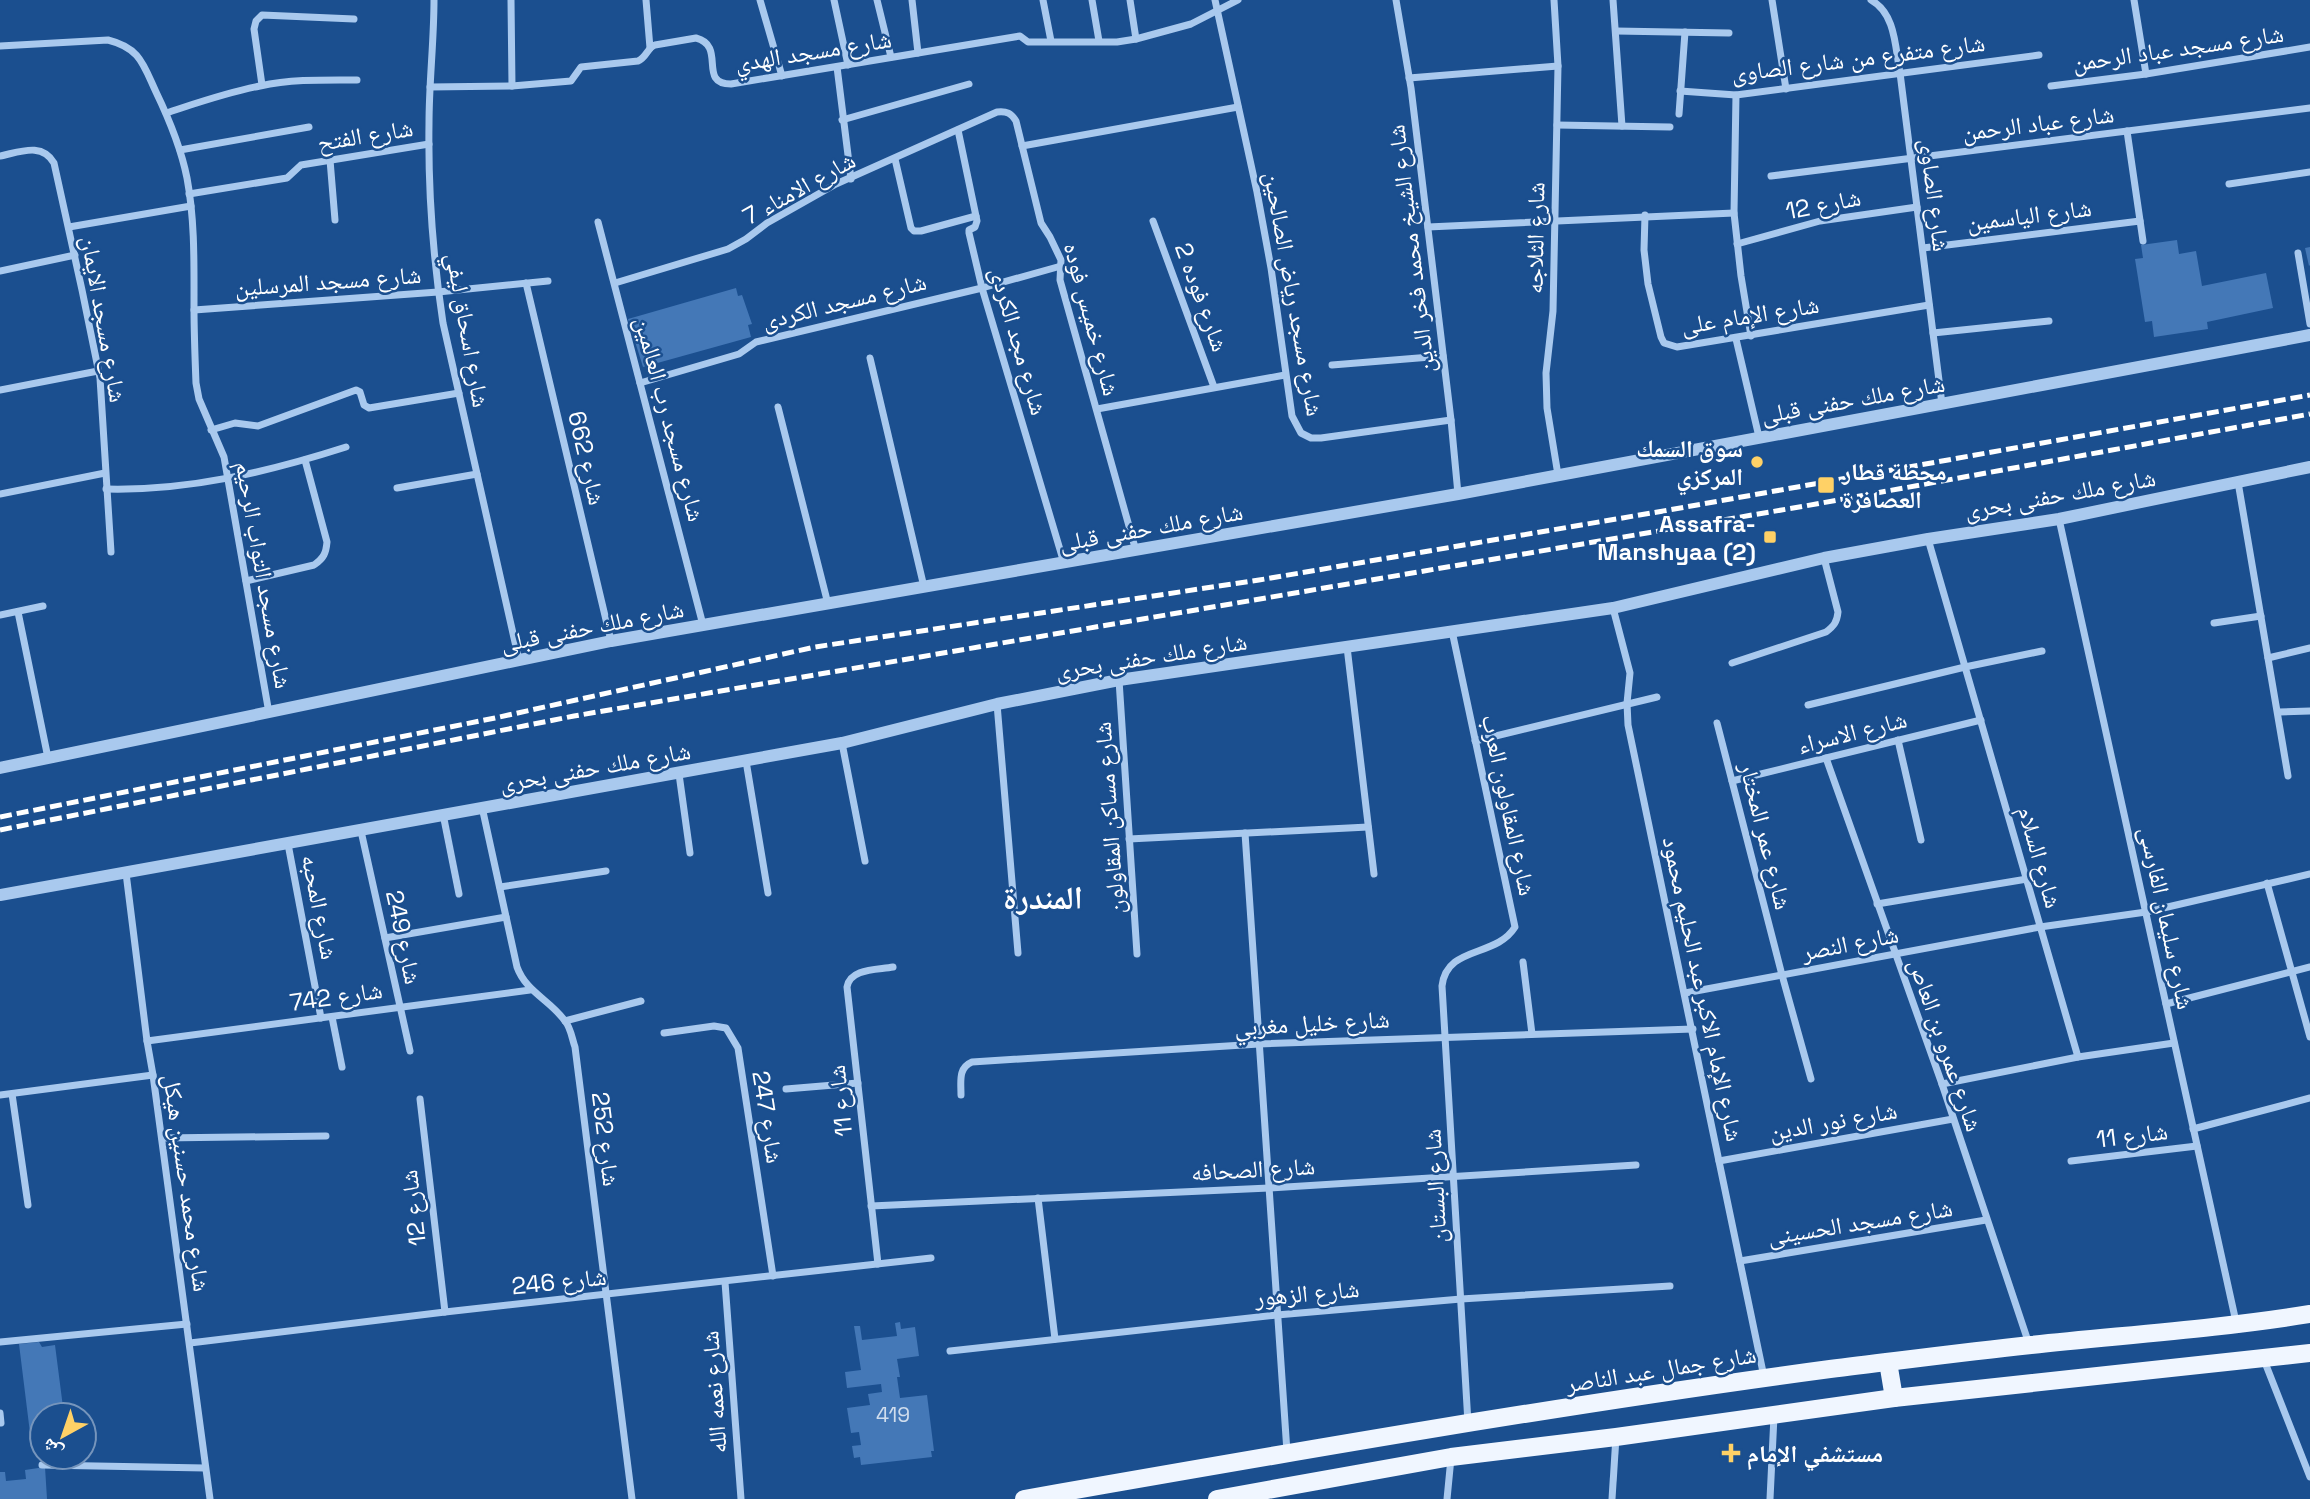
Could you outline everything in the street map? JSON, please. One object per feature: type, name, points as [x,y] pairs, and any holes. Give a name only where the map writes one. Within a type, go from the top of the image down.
[{"type":"main road","name":"شارع جمال عبد الناصر","points":[[1024,1499],[1645,1395],[1888,1362],[2029,1345],[2236,1326],[2310,1314]]},
{"type":"main road","points":[[1217,1499],[1282,1492],[1451,1457],[1894,1398],[2262,1356],[2310,1353]]},
{"type":"main road","points":[[1888,1362],[1894,1398]]},
{"type":"street","name":"شارع اسحاق ليفي","points":[[434,0],[429,144],[438,292],[520,660]]},
{"type":"street","points":[[511,0],[512,86]]},
{"type":"street","points":[[646,0],[650,48]]},
{"type":"street","points":[[760,0],[782,76]]},
{"type":"street","points":[[834,0],[848,65]]},
{"type":"street","points":[[877,0],[891,57]]},
{"type":"street","points":[[912,0],[918,53]]},
{"type":"street","points":[[1043,0],[1051,41]]},
{"type":"street","points":[[1092,0],[1099,41]]},
{"type":"street","points":[[1130,0],[1136,39]]},
{"type":"street","points":[[1215,0],[1217,12]]},
{"type":"street","name":"شارع مسجد الهدي","points":[[430,87],[512,86],[571,81],[581,67],[638,61],[655,45],[696,38],[703,40],[711,50],[713,75],[717,81],[724,84],[1020,36],[1028,42],[1117,42],[1178,29],[1238,0]]},
{"type":"street","name":"شارع الشيخ محمد فخر الدين","points":[[1396,0],[1428,227],[1458,494]]},
{"type":"street","name":"شارع الثلاجه","points":[[1554,0],[1559,66],[1553,311],[1546,373],[1547,408],[1558,475]]},
{"type":"street","points":[[1613,0],[1622,126]]},
{"type":"street","points":[[1772,0],[1786,89]]},
{"type":"street","name":"شارع الصاوى","points":[[1874,0],[1884,8],[1890,18],[1900,73],[1942,404]]},
{"type":"street","points":[[2134,0],[2146,74]]},
{"type":"street","name":"شارع مسجد رياض الصالحين","points":[[1217,12],[1257,192],[1295,425],[1301,433],[1311,438],[1321,438],[1451,421]]},
{"type":"street","points":[[262,85],[254,29],[256,21],[262,15],[354,19]]},
{"type":"street","points":[[1616,31],[1729,33]]},
{"type":"street","points":[[1679,114],[1685,32]]},
{"type":"street","name":"شارع مسجد التواب الرحيم","points":[[0,46],[108,40],[123,44],[136,54],[145,67],[166,113],[180,150],[191,206],[197,391],[224,457],[269,713]]},
{"type":"street","points":[[2310,47],[2310,53]]},
{"type":"street","name":"شارع مسجد عباد الرحمن","points":[[2051,86],[2146,74],[2310,47]]},
{"type":"street","name":"شارع متفرع من شارع الصاوى","points":[[1680,91],[1736,95],[2039,55]]},
{"type":"street","points":[[837,66],[851,179]]},
{"type":"street","points":[[1409,78],[1559,66]]},
{"type":"street","points":[[166,113],[216,96],[262,85],[310,80],[357,80]]},
{"type":"street","points":[[842,120],[969,84]]},
{"type":"street","points":[[1736,95],[1734,213],[1751,336]]},
{"type":"street","points":[[1022,146],[1238,107]]},
{"type":"street","name":"شارع عباد الرحمن","points":[[1771,176],[2310,108]]},
{"type":"street","name":"شارع خميس فوده","points":[[997,112],[1012,114],[1016,121],[1041,223],[1050,237],[1061,266],[1060,280],[1136,551]]},
{"type":"street","name":"شارع الامناء 7","points":[[615,283],[738,245],[767,223],[836,184],[997,112]]},
{"type":"street","points":[[1557,125],[1670,127]]},
{"type":"street","points":[[180,150],[309,127]]},
{"type":"street","name":"شارع مجد الكردى","points":[[958,130],[976,216],[977,224],[969,233],[982,288],[1064,563]]},
{"type":"street","points":[[2127,131],[2143,241]]},
{"type":"street","name":"شارع الفتح","points":[[189,194],[287,178],[301,165],[429,144]]},
{"type":"street","name":"شارع مسجد الايمان","points":[[0,156],[34,149],[42,150],[50,155],[54,163],[98,371],[111,552]]},
{"type":"street","points":[[895,159],[911,228],[914,231],[976,216]]},
{"type":"street","points":[[330,160],[335,220]]},
{"type":"street","points":[[2229,184],[2310,172]]},
{"type":"street","points":[[69,227],[191,206]]},
{"type":"street","name":"شارع 12","points":[[1737,244],[1820,221],[1917,207]]},
{"type":"street","points":[[1428,227],[1734,213]]},
{"type":"street","name":"شارع الإمام على","points":[[1645,215],[1644,250],[1648,284],[1661,337],[1664,342],[1676,347],[1929,305]]},
{"type":"street","name":"شارع الياسمين","points":[[1923,248],[2140,220]]},
{"type":"street","name":"شارع فوده 2","points":[[1153,221],[1214,387]]},
{"type":"street","name":"شارع مسجد رب العالمين","points":[[598,222],[703,625]]},
{"type":"street","points":[[2298,253],[2310,324]]},
{"type":"street","points":[[0,271],[75,255]]},
{"type":"street","name":"شارع مسجد الكردى","points":[[640,383],[739,354],[757,342],[982,288],[1061,266]]},
{"type":"street","name":"شارع مسجد المرسلين","points":[[194,310],[548,281]]},
{"type":"street","name":"شارع 662","points":[[526,283],[611,641]]},
{"type":"street","points":[[1933,333],[2049,321]]},
{"type":"street","name":"شارع ملك حفنى قبلى","points":[[0,768],[611,641],[1458,494],[2310,335]]},
{"type":"street","points":[[1736,339],[1759,437]]},
{"type":"street","points":[[1332,365],[1443,356]]},
{"type":"street","points":[[870,358],[924,587]]},
{"type":"street","points":[[0,390],[98,371]]},
{"type":"street","points":[[1097,409],[1285,375]]},
{"type":"street","points":[[212,430],[235,423],[258,426],[356,390],[360,392],[364,405],[369,408],[459,393]]},
{"type":"street","points":[[778,407],[828,604]]},
{"type":"street","points":[[106,489],[159,488],[228,479],[346,447]]},
{"type":"street","points":[[246,581],[314,565],[322,559],[326,551],[327,542],[305,460]]},
{"type":"street","name":"شارع ملك حفنى بحرى","points":[[0,895],[842,743],[997,704],[1119,680],[1613,608],[1824,558],[2059,519],[2310,467]]},
{"type":"street","points":[[0,495],[105,473]]},
{"type":"street","points":[[397,488],[477,474]]},
{"type":"street","points":[[2238,482],[2288,776]]},
{"type":"street","name":"شارع سليمان الفارسى","points":[[2059,519],[2236,1326]]},
{"type":"street","name":"شارع السلام","points":[[1927,539],[2078,1057]]},
{"type":"street","points":[[1732,663],[1826,632],[1833,627],[1838,612],[1824,558]]},
{"type":"street","points":[[0,615],[43,606]]},
{"type":"street","name":"شارع الإمام الاكبر عبد الحليم محمود","points":[[1613,608],[1630,673],[1628,725],[1764,1378]]},
{"type":"street","points":[[18,612],[48,758]]},
{"type":"street","points":[[2214,623],[2260,617]]},
{"type":"street","name":"شارع المقاولون العرب","points":[[1452,631],[1515,927],[1503,941],[1464,956]]},
{"type":"street","points":[[1346,646],[1374,874]]},
{"type":"street","points":[[2268,658],[2310,648]]},
{"type":"street","points":[[1808,705],[2042,651]]},
{"type":"street","name":"شارع مساكن المقاولون","points":[[1119,680],[1137,954]]},
{"type":"street","points":[[1475,741],[1657,697]]},
{"type":"street","points":[[997,704],[1018,953]]},
{"type":"street","points":[[2279,712],[2310,711]]},
{"type":"street","name":"شارع الاسراء","points":[[1732,781],[1981,720]]},
{"type":"street","name":"شارع عمر المختار","points":[[1717,723],[1811,1079]]},
{"type":"street","points":[[1898,740],[1922,840]]},
{"type":"street","points":[[842,743],[865,861]]},
{"type":"street","name":"شارع عمرو بن العاص","points":[[1826,758],[1942,1084],[2029,1345]]},
{"type":"street","points":[[746,761],[768,893]]},
{"type":"street","points":[[679,774],[690,853]]},
{"type":"street","points":[[482,807],[516,967],[530,990],[565,1021],[641,1001]]},
{"type":"street","points":[[443,814],[459,894]]},
{"type":"street","points":[[1129,839],[1368,827]]},
{"type":"street","name":"شارع 249","points":[[361,831],[410,1051]]},
{"type":"street","points":[[1245,833],[1287,1453]]},
{"type":"street","name":"شارع المحبه","points":[[288,844],[321,1018]]},
{"type":"street","points":[[499,887],[606,871]]},
{"type":"street","name":"شارع محمد حسنين هيكل","points":[[126,873],[146,1041],[162,1138],[210,1499]]},
{"type":"street","name":"شارع النصر","points":[[1685,993],[2040,927],[2146,912],[2310,874]]},
{"type":"street","points":[[1877,904],[2027,879]]},
{"type":"street","points":[[2267,883],[2310,1037]]},
{"type":"street","points":[[385,938],[506,917]]},
{"type":"street","name":"شارع البستان","points":[[1464,956],[1455,960],[1443,976],[1468,1424]]},
{"type":"street","points":[[1523,962],[1532,1034]]},
{"type":"street","name":"شارع 11","points":[[878,1264],[848,982],[859,972],[893,967]]},
{"type":"street","points":[[2166,1004],[2310,967]]},
{"type":"street","name":"شارع 742","points":[[146,1041],[530,990]]},
{"type":"street","points":[[332,1017],[342,1067]]},
{"type":"street","name":"شارع 252","points":[[565,1021],[575,1047],[632,1499]]},
{"type":"street","name":"شارع 247","points":[[664,1033],[714,1026],[726,1028],[738,1048],[773,1276]]},
{"type":"street","name":"شارع خليل مغربي","points":[[961,1096],[961,1071],[972,1062],[1259,1044],[1693,1029]]},
{"type":"street","points":[[1942,1084],[2078,1057],[2174,1042]]},
{"type":"street","points":[[0,1095],[153,1075]]},
{"type":"street","points":[[786,1089],[858,1083]]},
{"type":"street","points":[[12,1094],[28,1205]]},
{"type":"street","points":[[2193,1129],[2310,1098]]},
{"type":"street","name":"شارع 12","points":[[420,1099],[445,1312]]},
{"type":"street","name":"شارع نور الدين","points":[[1719,1161],[1953,1119]]},
{"type":"street","points":[[162,1138],[326,1136]]},
{"type":"street","name":"شارع 11","points":[[2071,1161],[2197,1146]]},
{"type":"street","name":"شارع الصحافه","points":[[872,1206],[1269,1188],[1636,1165]]},
{"type":"street","points":[[1038,1198],[1055,1339]]},
{"type":"street","name":"شارع مسجد الحسينى","points":[[1740,1261],[1986,1220]]},
{"type":"street","name":"شارع 246","points":[[190,1343],[931,1258]]},
{"type":"street","name":"شارع نعمه الله","points":[[725,1282],[741,1499]]},
{"type":"street","name":"شارع الزهور","points":[[950,1351],[1277,1315],[1461,1299],[1670,1286]]},
{"type":"street","points":[[0,1342],[187,1324]]},
{"type":"street","points":[[2262,1356],[2310,1477]]},
{"type":"street","points":[[0,1413],[1,1423]]},
{"type":"street","points":[[1770,1499],[1774,1416]]},
{"type":"street","points":[[1612,1499],[1616,1437]]},
{"type":"street","points":[[1447,1499],[1451,1457]]},
{"type":"street","points":[[98,1466],[205,1468]]},
{"type":"building","points":[[2177,240],[2179,254],[2196,251],[2202,286],[2266,273],[2273,308],[2207,322],[2208,329],[2154,337],[2152,321],[2145,322],[2135,259],[2143,258],[2141,245]]},
{"type":"building","points":[[2310,247],[2310,265],[2309,266],[2305,248]]},
{"type":"building","points":[[736,288],[738,296],[742,295],[752,324],[748,325],[751,337],[643,367],[628,319]]},
{"type":"building","points":[[900,1322],[901,1329],[915,1327],[919,1356],[897,1359],[900,1398],[927,1395],[934,1451],[931,1451],[932,1457],[861,1465],[860,1457],[854,1458],[852,1446],[861,1445],[859,1432],[851,1433],[847,1408],[870,1405],[868,1394],[882,1392],[881,1384],[847,1388],[845,1372],[861,1370],[854,1326],[860,1326],[862,1340],[897,1336],[895,1323]]},
{"type":"building","points":[[39,1342],[42,1347],[55,1345],[62,1401],[28,1401],[28,1417],[19,1344]]},
{"type":"building","points":[[25,1470],[45,1471],[47,1499],[0,1499],[0,1472],[5,1472],[6,1481],[26,1479]]},
{"type":"railway","points":[[0,817],[495,718],[815,647],[1259,580],[1669,510],[2310,395]]},
{"type":"railway","points":[[0,830],[574,716],[1805,506],[2310,414]]},
{"type":"place","name":"سوق السمك المركزي","points":[[1757,462]]},
{"type":"place","name":"محطة قطار العصافرة","points":[[1826,485]]},
{"type":"place","name":"Assafra- Manshyaa (2)","points":[[1770,537]]},
{"type":"place","name":"مستشفي الإمام","points":[[1731,1453]]},
{"type":"district","name":"المندرة","points":[[1043,898]]}]
